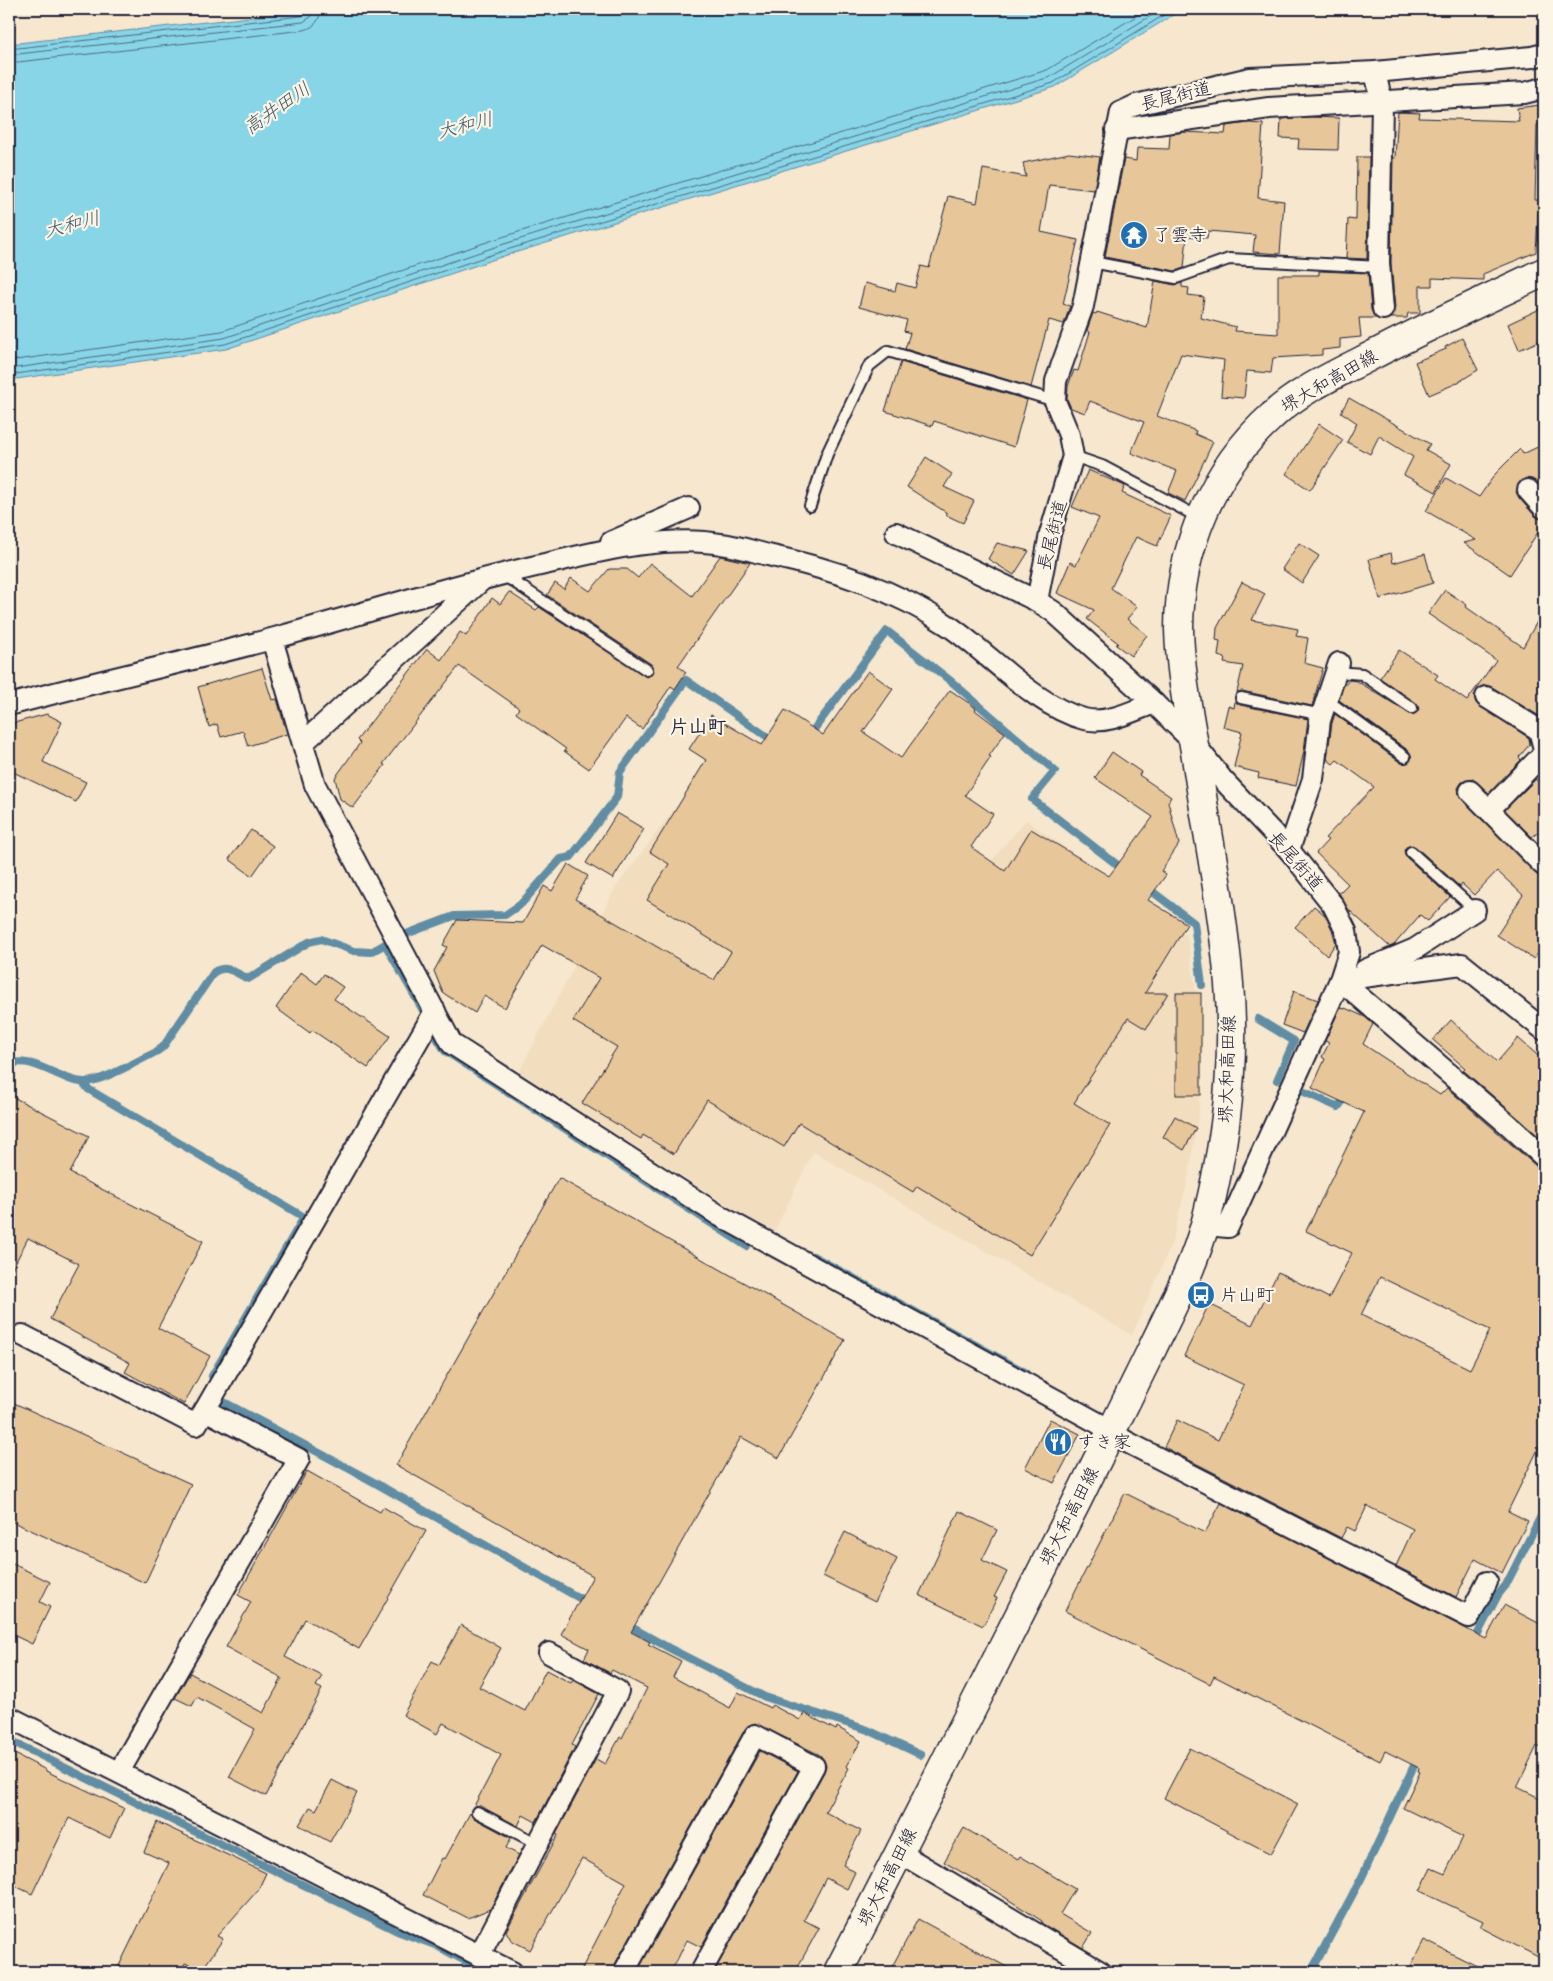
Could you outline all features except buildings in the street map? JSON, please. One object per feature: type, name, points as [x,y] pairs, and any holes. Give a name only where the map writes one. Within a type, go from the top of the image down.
[{"type":"main road","name":"堺大和高田線","points":[[838,1972],[900,1854],[1111,1432],[1185,1281],[1205,1225],[1222,1153],[1229,1102],[1232,1045],[1229,984],[1220,908],[1183,679],[1179,627],[1184,576],[1197,526],[1238,450],[1275,412],[1325,380],[1395,342],[1544,272]]},
{"type":"street","name":"長尾街道","points":[[1205,1225],[1228,1227],[1340,980],[1349,952],[1346,931],[1333,905],[1288,850],[1222,779],[1193,742],[1154,703],[1054,612],[1037,601],[1050,534],[1074,456],[1070,435],[1055,401],[1056,381],[1083,306],[1121,112],[1136,105],[1250,78],[1375,72],[1532,57],[1544,54]]},
{"type":"street","points":[[1375,72],[1382,103],[1380,268],[1383,309]]},
{"type":"street","points":[[1116,130],[1269,108],[1382,103],[1524,93],[1544,88]]},
{"type":"street","points":[[1528,490],[1544,508]]},
{"type":"street","points":[[579,556],[689,508]]},
{"type":"street","points":[[896,533],[1037,601]]},
{"type":"street","points":[[9,705],[272,638],[493,575],[579,556],[658,542],[718,543],[807,564],[878,587],[915,605],[950,627],[1059,710],[1087,720],[1115,718],[1154,703]]},
{"type":"street","points":[[303,743],[493,575]]},
{"type":"street","points":[[272,638],[315,785],[452,1044],[720,1216],[1098,1423],[1126,1442],[1469,1617],[1487,1582]]},
{"type":"street","points":[[1288,850],[1313,779],[1325,707],[1338,668]]},
{"type":"street","points":[[1486,697],[1539,730],[1544,749]]},
{"type":"street","points":[[1489,810],[1544,753]]},
{"type":"street","points":[[1470,791],[1544,864]]},
{"type":"street","points":[[1340,980],[1415,949],[1475,910]]},
{"type":"street","points":[[1340,980],[1462,964],[1544,1030]]},
{"type":"street","points":[[1340,980],[1512,1128],[1544,1158]]},
{"type":"street","points":[[22,1335],[196,1425],[434,1011]]},
{"type":"street","points":[[118,1772],[299,1460],[205,1410]]},
{"type":"street","points":[[479,1956],[618,1691],[549,1653]]},
{"type":"street","points":[[9,1717],[512,1972]]},
{"type":"street","points":[[624,1972],[755,1735],[814,1766],[701,1972]]},
{"type":"street","points":[[900,1854],[1100,1972]]},
{"type":"lane","points":[[1092,262],[1176,278],[1229,259],[1380,268]]},
{"type":"lane","points":[[810,506],[827,454],[869,366],[888,351],[1055,401]]},
{"type":"lane","points":[[1074,456],[1102,466],[1201,518]]},
{"type":"lane","points":[[493,575],[647,670]]},
{"type":"lane","points":[[1338,668],[1362,674],[1412,708]]},
{"type":"lane","points":[[1240,698],[1325,707],[1406,756]]},
{"type":"lane","points":[[1411,852],[1475,910]]},
{"type":"lane","points":[[477,1812],[538,1844]]},
{"type":"shaded area","points":[[730,735],[976,879],[1026,820],[1187,935],[1201,1025],[1199,1112],[1188,1179],[1171,1245],[1132,1335],[813,1152],[773,1234],[519,1072],[616,887]]},
{"type":"water","points":[[322,9],[1183,9],[1055,87],[504,256],[226,349],[9,380],[9,44]]},
{"type":"waterway","points":[[809,736],[887,631],[952,682],[1055,771],[1032,799],[1124,870]]},
{"type":"waterway","points":[[409,933],[454,916],[505,915],[521,904],[561,859],[571,857],[617,797],[620,772],[686,680],[775,742]]},
{"type":"waterway","points":[[1145,886],[1194,923],[1202,985]]},
{"type":"waterway","points":[[9,1064],[18,1062],[37,1065],[74,1081],[83,1082],[99,1079],[163,1047],[214,972],[227,969],[248,979],[309,942],[321,939],[354,951],[371,952],[389,942]]},
{"type":"waterway","points":[[385,944],[425,1014]]},
{"type":"waterway","points":[[1258,1019],[1294,1041],[1277,1080]]},
{"type":"waterway","points":[[437,1038],[445,1051],[746,1246]]},
{"type":"waterway","points":[[82,1082],[88,1089],[304,1217],[212,1376]]},
{"type":"waterway","points":[[1300,1090],[1338,1107],[1347,1095]]},
{"type":"waterway","points":[[813,1256],[1025,1372]]},
{"type":"waterway","points":[[224,1402],[370,1480],[588,1603]]},
{"type":"waterway","points":[[1473,1643],[1498,1595],[1506,1585],[1544,1510]]},
{"type":"waterway","points":[[624,1623],[765,1697],[868,1730],[921,1755]]},
{"type":"waterway","points":[[9,1740],[397,1931],[435,1945],[486,1972]]},
{"type":"waterway","points":[[1311,1972],[1362,1877],[1418,1757]]},
{"type":"place","name":"了雲寺","points":[[1134,235]]},
{"type":"place","name":"片山町","points":[[1201,1295]]},
{"type":"place","name":"すき家","points":[[1058,1442]]},
{"type":"district","name":"片山町","points":[[698,726]]},
{"type":"water label","name":"高井田川","points":[[277,108]]},
{"type":"water label","name":"大和川","points":[[465,125]]},
{"type":"water label","name":"大和川","points":[[72,224]]}]
